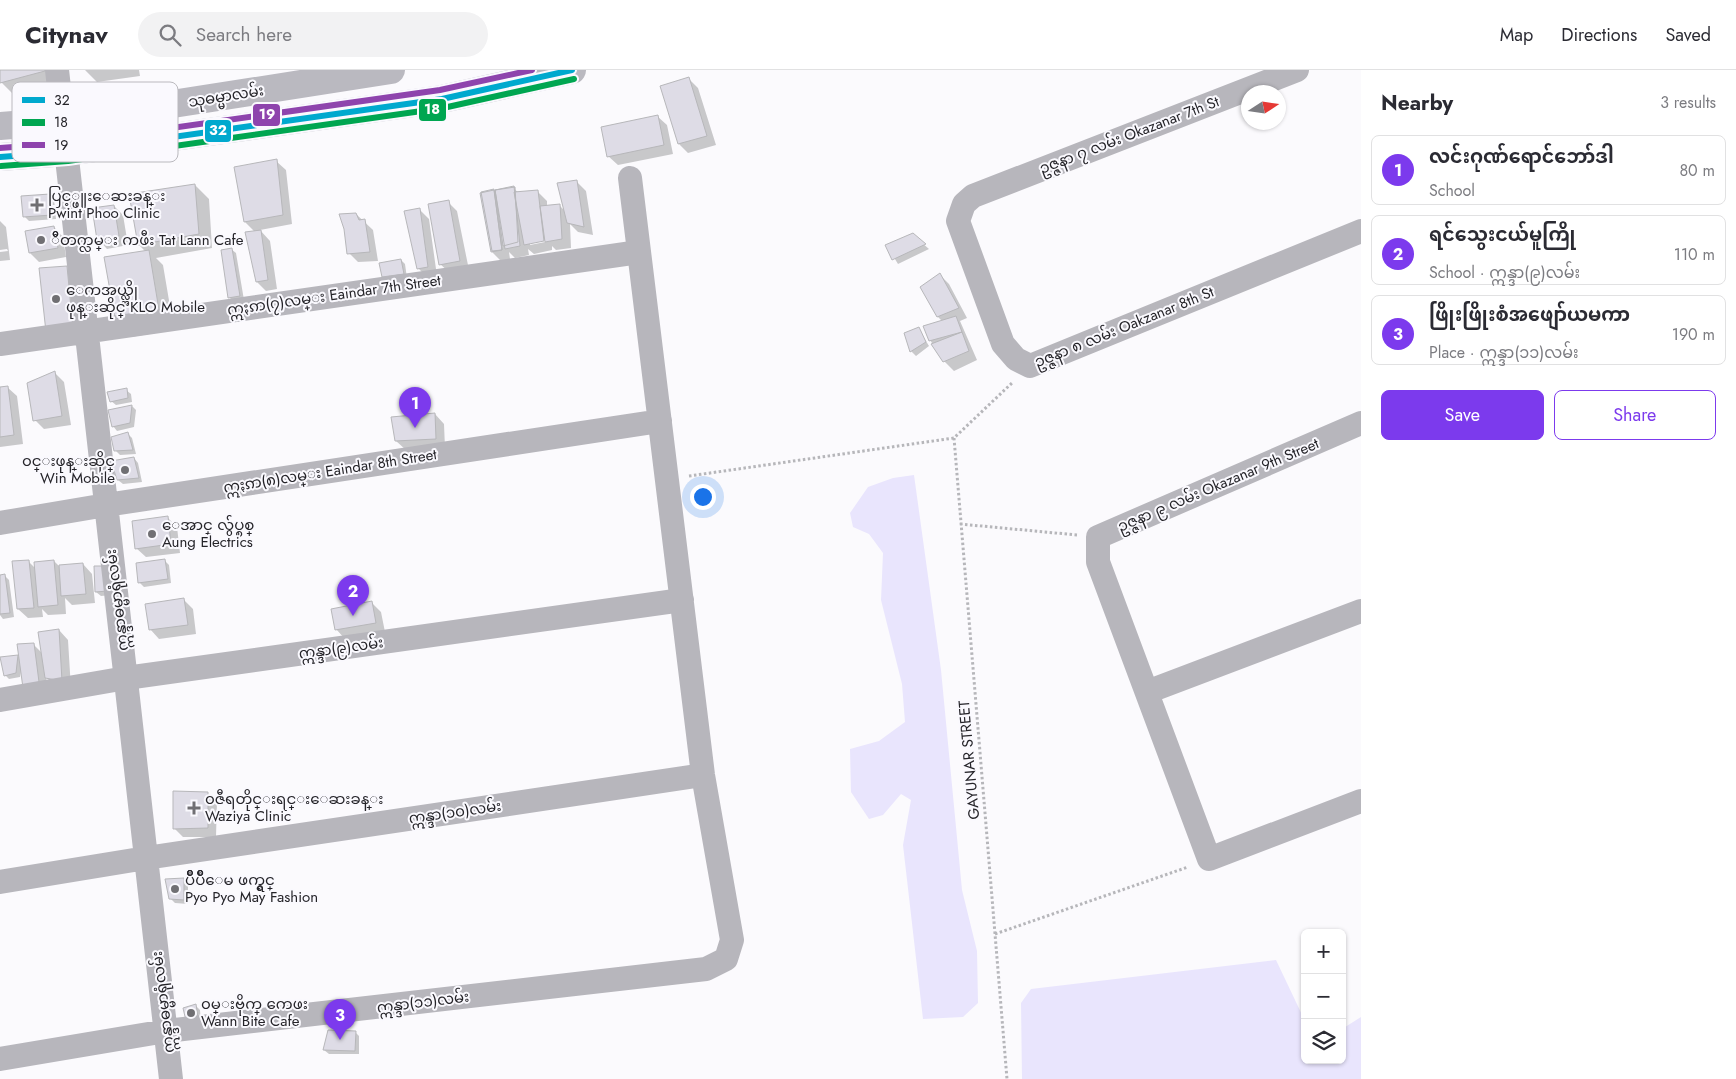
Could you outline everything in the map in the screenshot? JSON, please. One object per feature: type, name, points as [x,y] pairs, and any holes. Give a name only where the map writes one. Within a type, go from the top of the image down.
[{"type":"main road","name":"သုဓမ္မာလမ်း","points":[[178,103],[391,70]]},
{"type":"main road","points":[[178,136],[442,99],[572,70]]},
{"type":"street","name":"ဥဇ္ဇနာ ၇ လမ်း Okazanar 7th St","points":[[964,204],[973,196],[1297,70]]},
{"type":"street","name":"ဣန္ဒာဓမ္မာရုံလမ်း","points":[[68,162],[171,1079]]},
{"type":"street","points":[[630,178],[669,479],[703,775]]},
{"type":"street","name":"ဥဇ္ဇနာ ၈ လမ်း Oakzanar 8th St","points":[[964,204],[958,220],[1003,344],[1016,359],[1030,366],[1361,231]]},
{"type":"street","name":"ဣႏၵာ(၇)လမ္း Eaindar 7th Street","points":[[0,344],[86,330],[639,252]]},
{"type":"street","name":"ဣႏၵာ(၈)လမ္း Eaindar 8th Street","points":[[0,523],[106,505],[660,421]]},
{"type":"street","name":"ဥဇ္ဇနာ ၉ လမ်း Okazanar 9th Street","points":[[1148,692],[1098,562],[1098,537],[1361,424]]},
{"type":"street","name":"ဣန္ဒာ(၉)လမ်း","points":[[0,700],[126,678],[682,600]]},
{"type":"street","points":[[1361,611],[1148,692],[1210,859],[1361,801]]},
{"type":"street","name":"ဣန္ဒာ(၁၀)လမ်း","points":[[0,882],[146,858],[703,775]]},
{"type":"street","name":"ဣန္ဒာ(၁၁)လမ်း","points":[[0,1059],[166,1031],[706,969],[726,959],[732,940],[703,775]]},
{"type":"path","points":[[669,479],[954,438],[1030,366]]},
{"type":"path","name":"GAYUNAR STREET","points":[[954,438],[1007,1079]]},
{"type":"path","points":[[960,524],[1098,537]]},
{"type":"path","points":[[995,934],[1210,859]]},
{"type":"shaded area","points":[[914,475],[941,670],[962,890],[977,951],[978,1003],[963,1017],[923,1019],[903,845],[911,800],[901,794],[883,815],[869,819],[851,792],[850,749],[879,741],[905,722],[902,684],[881,600],[883,553],[869,534],[853,527],[850,513],[868,487],[893,478]]},
{"type":"shaded area","points":[[1276,960],[1301,1013],[1301,1064],[1346,1064],[1346,1026],[1361,1017],[1361,1079],[1022,1079],[1021,1003],[1031,989]]},
{"type":"building","points":[[0,70],[45,70],[45,71],[0,83]]},
{"type":"building","points":[[689,77],[707,136],[678,144],[660,86]]},
{"type":"building","points":[[658,115],[664,145],[607,157],[601,127]]},
{"type":"building","points":[[277,159],[283,215],[244,222],[234,167]]},
{"type":"building","points":[[577,180],[584,227],[567,223],[557,183]]},
{"type":"building","points":[[195,184],[199,234],[138,245],[129,194]]},
{"type":"building","points":[[514,186],[520,246],[505,249],[495,190]]},
{"type":"building","points":[[515,187],[518,242],[503,246],[495,190]]},
{"type":"building","points":[[494,189],[502,250],[492,251],[481,192]]},
{"type":"building","points":[[494,190],[502,250],[491,252],[480,193]]},
{"type":"building","points":[[538,190],[544,241],[524,245],[514,192]]},
{"type":"building","name":"ပြင့္ဖူးေဆးခန္း Pwint Phoo Clinic","points":[[50,194],[52,215],[23,217],[21,196]]},
{"type":"building","points":[[449,200],[460,261],[439,265],[428,204]]},
{"type":"building","points":[[560,204],[562,239],[545,242],[540,206]]},
{"type":"building","points":[[114,205],[119,236],[97,240],[92,208]]},
{"type":"building","points":[[420,208],[428,267],[417,269],[404,211]]},
{"type":"building","points":[[356,213],[359,220],[365,219],[370,252],[347,254],[344,229],[339,214]]},
{"type":"building","name":"ိီတက္လမ္း ကဖီး Tat Lann Cafe","points":[[54,226],[58,248],[29,253],[25,231]]},
{"type":"building","points":[[261,230],[268,280],[256,282],[245,232]]},
{"type":"building","points":[[913,233],[926,244],[892,260],[885,245]]},
{"type":"building","points":[[232,248],[240,296],[228,298],[221,250]]},
{"type":"building","points":[[149,250],[160,316],[116,324],[104,257]]},
{"type":"building","points":[[401,259],[404,274],[382,277],[379,263]]},
{"type":"building","name":"ေကအယ္လ္အို ဖုန္းဆိုင္ KLO Mobile","points":[[67,266],[73,329],[46,332],[39,268]]},
{"type":"building","points":[[940,273],[959,308],[937,317],[920,287]]},
{"type":"building","points":[[956,316],[962,332],[929,341],[923,326]]},
{"type":"building","points":[[919,327],[926,342],[910,352],[904,333]]},
{"type":"building","points":[[962,332],[969,351],[943,362],[931,344]]},
{"type":"building","points":[[55,371],[62,416],[33,421],[27,383]]},
{"type":"building","points":[[8,386],[14,435],[0,437],[0,387]]},
{"type":"building","points":[[127,388],[128,398],[110,402],[107,392]]},
{"type":"building","points":[[132,405],[130,423],[112,427],[108,410]]},
{"type":"building","points":[[435,413],[436,439],[395,441],[391,417]]},
{"type":"building","points":[[128,432],[133,450],[114,451],[111,437]]},
{"type":"building","name":"၀င္းဖုန္းဆိုင္ Win Mobile","points":[[134,457],[139,478],[117,480],[111,461]]},
{"type":"building","points":[[168,516],[171,544],[135,549],[132,521]]},
{"type":"building","points":[[165,559],[168,579],[138,583],[136,563]]},
{"type":"building","points":[[29,560],[34,608],[17,609],[12,561]]},
{"type":"building","points":[[54,560],[58,605],[38,607],[34,562]]},
{"type":"building","points":[[83,563],[86,594],[61,596],[59,565]]},
{"type":"building","points":[[94,566],[107,566],[108,591],[95,592]]},
{"type":"building","points":[[5,574],[10,613],[0,614],[0,575]]},
{"type":"building","points":[[184,598],[188,625],[149,630],[145,604]]},
{"type":"building","points":[[372,601],[376,623],[335,630],[331,609]]},
{"type":"building","points":[[59,629],[62,681],[45,678],[38,632]]},
{"type":"building","points":[[34,643],[39,682],[23,688],[17,644]]},
{"type":"building","points":[[18,655],[16,673],[4,676],[0,657]]},
{"type":"building","name":"၀ဇီရတိုင္းရင္းေဆးခန္း Waziya Clinic","points":[[173,791],[208,792],[208,828],[173,829]]},
{"type":"building","name":"ပ်ိဳပ်ိဳေမ ဖက္ရွင္ Pyo Pyo May Fashion","points":[[184,878],[184,900],[169,899],[165,879]]},
{"type":"building","name":"၀မ္းဗိုက္ ကေဖး Wann Bite Cafe","points":[[196,1004],[198,1018],[186,1021],[183,1008]]},
{"type":"building","points":[[328,1030],[356,1031],[355,1051],[323,1050]]},
{"type":"transit line","name":"19","points":[[178,127],[440,90],[532,70]]},
{"type":"transit line","name":"32","points":[[178,136],[442,99],[572,70]]},
{"type":"transit line","name":"18","points":[[178,145],[443,108],[574,79]]},
{"type":"transit line","name":"19","points":[[0,148],[12,147]]},
{"type":"transit line","name":"32","points":[[0,157],[12,156]]},
{"type":"transit line","name":"18","points":[[1,166],[55,162]]},
{"type":"place","name":"ပြင့္ဖူးေဆးခန္း Pwint Phoo Clinic","points":[[37,205]]},
{"type":"place","name":"ိီတက္လမ္း ကဖီး Tat Lann Cafe","points":[[41,240]]},
{"type":"place","name":"ေကအယ္လ္အို ဖုန္းဆိုင္ KLO Mobile","points":[[56,299]]},
{"type":"place","name":"လင်းဂုဏ်ရောင်ဘော်ဒါ","points":[[415,428]]},
{"type":"place","name":"၀င္းဖုန္းဆိုင္ Win Mobile","points":[[125,470]]},
{"type":"place","name":"ေအာင္ လ်ွပ္စစ္ Aung Electrics","points":[[152,534]]},
{"type":"place","name":"ရင်သွေးငယ်မူကြို","points":[[353,616]]},
{"type":"place","name":"၀ဇီရတိုင္းရင္းေဆးခန္း Waziya Clinic","points":[[194,808]]},
{"type":"place","name":"ပ်ိဳပ်ိဳေမ ဖက္ရွင္ Pyo Pyo May Fashion","points":[[175,889]]},
{"type":"place","name":"၀မ္းဗိုက္ ကေဖး Wann Bite Cafe","points":[[191,1013]]},
{"type":"place","name":"ဖြိုးဖြိုးစံအဖျော်ယမကာ","points":[[340,1040]]}]
